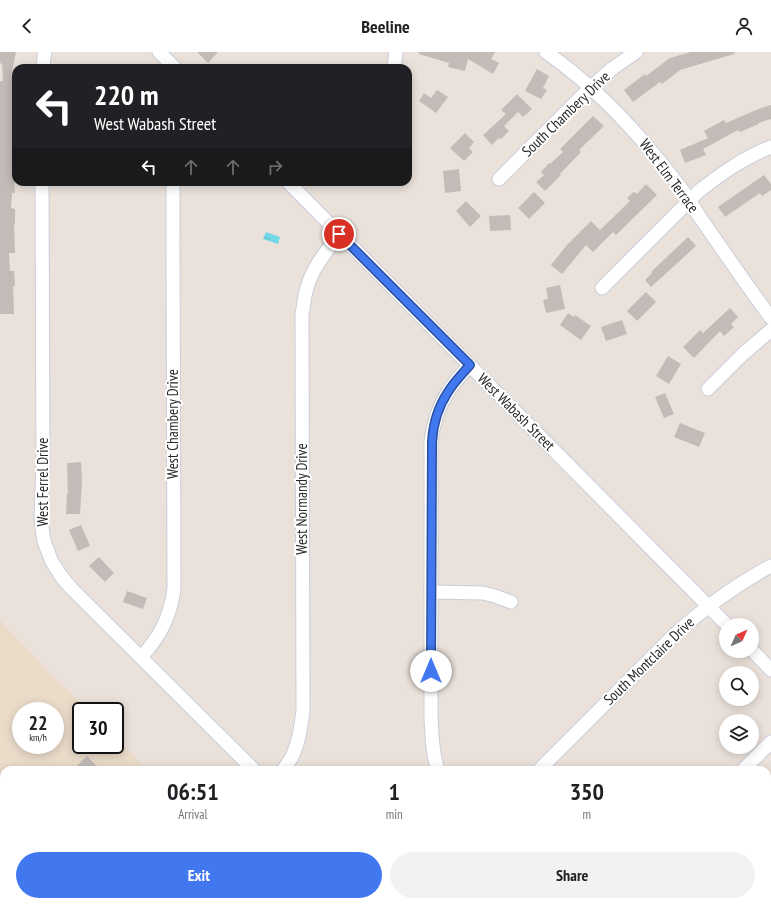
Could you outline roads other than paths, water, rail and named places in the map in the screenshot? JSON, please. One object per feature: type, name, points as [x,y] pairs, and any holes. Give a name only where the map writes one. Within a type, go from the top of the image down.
[{"type":"street","points":[[43,64],[45,52]]},
{"type":"street","points":[[159,52],[171,64]]},
{"type":"street","points":[[394,64],[396,52]]},
{"type":"street","name":"West Elm Terrace","points":[[546,52],[590,88],[621,117],[647,145],[682,190],[749,289],[771,318]]},
{"type":"street","name":"South Chambery Drive","points":[[499,179],[590,88],[613,68],[636,52]]},
{"type":"street","points":[[602,288],[699,191],[742,161],[771,148]]},
{"type":"street","name":"West Ferrel Drive","points":[[42,186],[43,465],[41,518],[45,544],[52,562],[71,588],[250,766]]},
{"type":"street","name":"West Chambery Drive","points":[[141,658],[161,631],[170,608],[174,589],[173,186]]},
{"type":"street","name":"West Wabash Street","points":[[292,186],[720,618]]},
{"type":"street","name":"West Normandy Drive","points":[[286,766],[292,757],[296,747],[301,728],[303,711],[302,314],[310,278],[319,262],[339,234]]},
{"type":"street","points":[[708,389],[743,354],[771,330]]},
{"type":"street","points":[[437,766],[432,744],[432,442],[436,415],[443,399],[470,365]]},
{"type":"street","name":"South Montclaire Drive","points":[[543,766],[673,636],[693,618],[733,588],[771,566]]},
{"type":"street","points":[[431,592],[483,593],[511,602]]},
{"type":"street","points":[[759,657],[771,670]]},
{"type":"street","points":[[747,766],[771,742]]},
{"type":"water","points":[[266,232],[280,237],[278,244],[263,239]]}]
